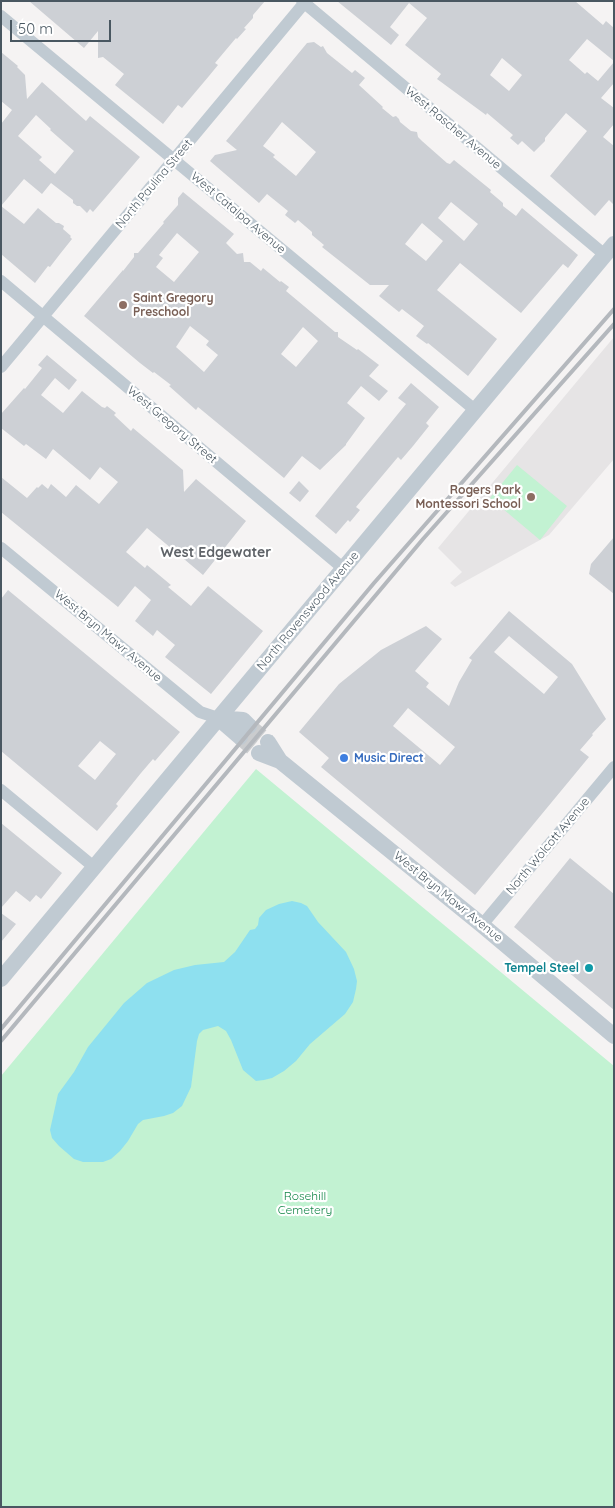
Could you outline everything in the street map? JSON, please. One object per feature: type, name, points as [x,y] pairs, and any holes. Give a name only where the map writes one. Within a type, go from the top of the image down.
[{"type":"street","name":"North Paulina Street","points":[[1,367],[304,2]]},
{"type":"street","name":"West Rascher Avenue","points":[[304,2],[609,249]]},
{"type":"street","name":"West Catalpa Avenue","points":[[1,16],[474,410]]},
{"type":"street","name":"North Ravenswood Avenue","points":[[1,978],[609,249]]},
{"type":"street","name":"West Gregory Street","points":[[1,281],[344,569]]},
{"type":"street","name":"West Bryn Mawr Avenue","points":[[4,555],[200,712],[218,718],[242,720],[245,732]]},
{"type":"street","name":"West Bryn Mawr Avenue","points":[[263,748],[482,925],[614,1036]]},
{"type":"street","name":"North Wolcott Avenue","points":[[482,925],[614,767]]},
{"type":"street","points":[[1,790],[94,868]]},
{"type":"shaded area","name":"Rogers Park Montessori School","points":[[614,337],[614,459],[549,535],[455,587],[450,583],[462,572],[438,548]]},
{"type":"green space","points":[[517,465],[567,506],[540,540],[490,498]]},
{"type":"green space","name":"Rosehill Cemetery","points":[[256,769],[614,1066],[614,1507],[1,1507],[1,1076]]},
{"type":"water","points":[[292,901],[307,906],[318,922],[346,952],[354,969],[357,981],[356,989],[353,1002],[345,1014],[310,1044],[296,1061],[284,1071],[272,1078],[256,1081],[243,1070],[226,1031],[218,1026],[203,1030],[199,1034],[197,1041],[191,1087],[182,1106],[173,1113],[143,1120],[138,1124],[120,1151],[111,1159],[103,1162],[83,1162],[74,1159],[59,1146],[52,1138],[50,1130],[58,1094],[74,1072],[88,1047],[124,1003],[147,983],[174,970],[195,965],[224,962],[235,952],[250,930],[255,929],[259,918],[266,910]]},
{"type":"building","points":[[29,1],[265,1],[244,28],[246,29],[215,63],[218,65],[209,76],[182,108],[178,105],[163,124],[115,85],[124,74],[103,57],[98,58],[98,31],[84,48]]},
{"type":"building","points":[[337,1],[575,1],[603,25],[606,21],[614,28],[614,61],[587,39],[569,60],[585,74],[587,72],[598,81],[614,62],[614,83],[601,98],[614,108],[614,124],[603,137],[614,146],[614,205],[609,200],[595,216],[550,176],[587,131],[566,113],[545,138],[545,141],[534,152],[522,141],[518,145],[510,138],[513,135],[487,113],[486,115],[437,79],[441,74],[405,45],[427,18],[409,3],[390,27],[399,35],[391,45]],"holes":[[[502,58],[522,75],[509,91],[490,75]]]},
{"type":"building","points":[[314,42],[321,47],[323,46],[327,53],[352,73],[355,70],[365,78],[359,85],[393,117],[396,116],[411,131],[417,132],[418,137],[447,163],[450,164],[454,160],[491,190],[490,192],[503,203],[503,206],[516,216],[522,208],[578,255],[568,268],[563,264],[521,313],[460,263],[437,290],[497,339],[468,376],[428,343],[416,336],[424,326],[402,309],[399,312],[379,296],[389,285],[370,285],[322,247],[324,245],[298,220],[295,223],[285,215],[288,211],[267,194],[259,203],[210,161],[215,155],[237,150],[226,141],[307,43]],"holes":[[[282,122],[316,152],[296,176],[263,146]],[[451,202],[478,224],[464,241],[438,218]],[[422,223],[443,241],[426,261],[405,244]]]},
{"type":"building","points":[[1,52],[18,66],[25,75],[27,99],[42,82],[86,121],[90,116],[140,157],[93,212],[90,209],[87,213],[51,183],[42,194],[24,179],[1,206],[1,124],[12,110],[1,101]],"holes":[[[36,115],[74,151],[55,174],[39,160],[42,157],[18,136]]]},
{"type":"building","points":[[183,192],[234,234],[226,243],[237,254],[243,253],[244,262],[250,262],[261,271],[263,268],[289,287],[286,291],[335,332],[338,332],[338,337],[379,365],[369,376],[388,391],[379,401],[361,386],[347,403],[365,418],[346,445],[320,470],[302,456],[284,478],[198,407],[196,410],[169,386],[171,385],[140,363],[84,316],[123,271],[134,257],[134,253],[138,253],[164,223],[178,205],[178,198]],"holes":[[[177,233],[199,252],[174,282],[156,267],[163,258],[159,255]],[[190,326],[209,341],[206,345],[218,355],[204,372],[176,347]],[[303,327],[318,341],[296,367],[281,354]]]},
{"type":"building","points":[[1,206],[24,224],[38,208],[56,223],[64,226],[63,229],[71,236],[72,239],[35,283],[1,254]]},
{"type":"building","points":[[47,355],[77,380],[69,390],[55,378],[41,395],[63,413],[82,391],[102,407],[105,408],[107,406],[116,413],[114,415],[131,431],[133,428],[183,470],[184,492],[196,479],[246,521],[203,575],[147,528],[126,552],[145,568],[147,565],[171,585],[168,587],[191,606],[208,586],[263,631],[211,694],[165,657],[175,645],[157,630],[153,636],[135,621],[151,600],[135,586],[118,607],[1,512],[1,477],[27,498],[42,484],[48,489],[51,484],[66,497],[76,485],[99,504],[118,482],[100,467],[90,480],[53,449],[46,459],[26,444],[24,446],[1,428],[1,414],[42,368],[38,365]]},
{"type":"building","points":[[411,383],[439,407],[426,423],[429,426],[413,446],[401,460],[398,457],[356,507],[360,510],[336,534],[315,516],[406,404],[398,398]]},
{"type":"building","points":[[299,481],[309,491],[300,502],[289,493]]},
{"type":"building","points":[[614,537],[614,594],[589,574],[591,564]]},
{"type":"building","points":[[8,590],[180,732],[155,761],[153,759],[141,773],[116,804],[118,806],[97,831],[1,751],[1,599]],"holes":[[[100,741],[116,754],[95,780],[78,766]]]},
{"type":"building","points":[[509,611],[572,664],[606,719],[580,750],[589,757],[475,895],[321,767],[329,758],[299,732],[339,684],[381,650],[426,626],[442,639],[415,671],[429,683],[426,687],[449,706],[459,682],[472,660],[469,658]],"holes":[[[509,636],[558,677],[544,694],[494,652]],[[408,708],[455,747],[440,765],[393,726]]]},
{"type":"building","points":[[1,823],[62,873],[41,899],[36,895],[30,902],[16,891],[1,908]]},
{"type":"building","name":"Tempel Steel","points":[[570,858],[614,894],[614,1010],[514,927]]},
{"type":"building","points":[[1,913],[16,924],[1,942]]},
{"type":"tunnel","points":[[249,726],[268,742]]},
{"type":"tunnel","points":[[240,737],[259,753]]},
{"type":"railway","points":[[1,1029],[374,583],[614,309]]},
{"type":"railway","points":[[1,1041],[423,539],[614,324]]},
{"type":"place","name":"Saint Gregory Preschool","points":[[123,305]]},
{"type":"place","name":"Rogers Park Montessori School","points":[[531,497]]},
{"type":"place","name":"Music Direct","points":[[344,758]]},
{"type":"place","name":"Tempel Steel","points":[[589,968]]},
{"type":"district","name":"West Edgewater","points":[[216,553]]}]
